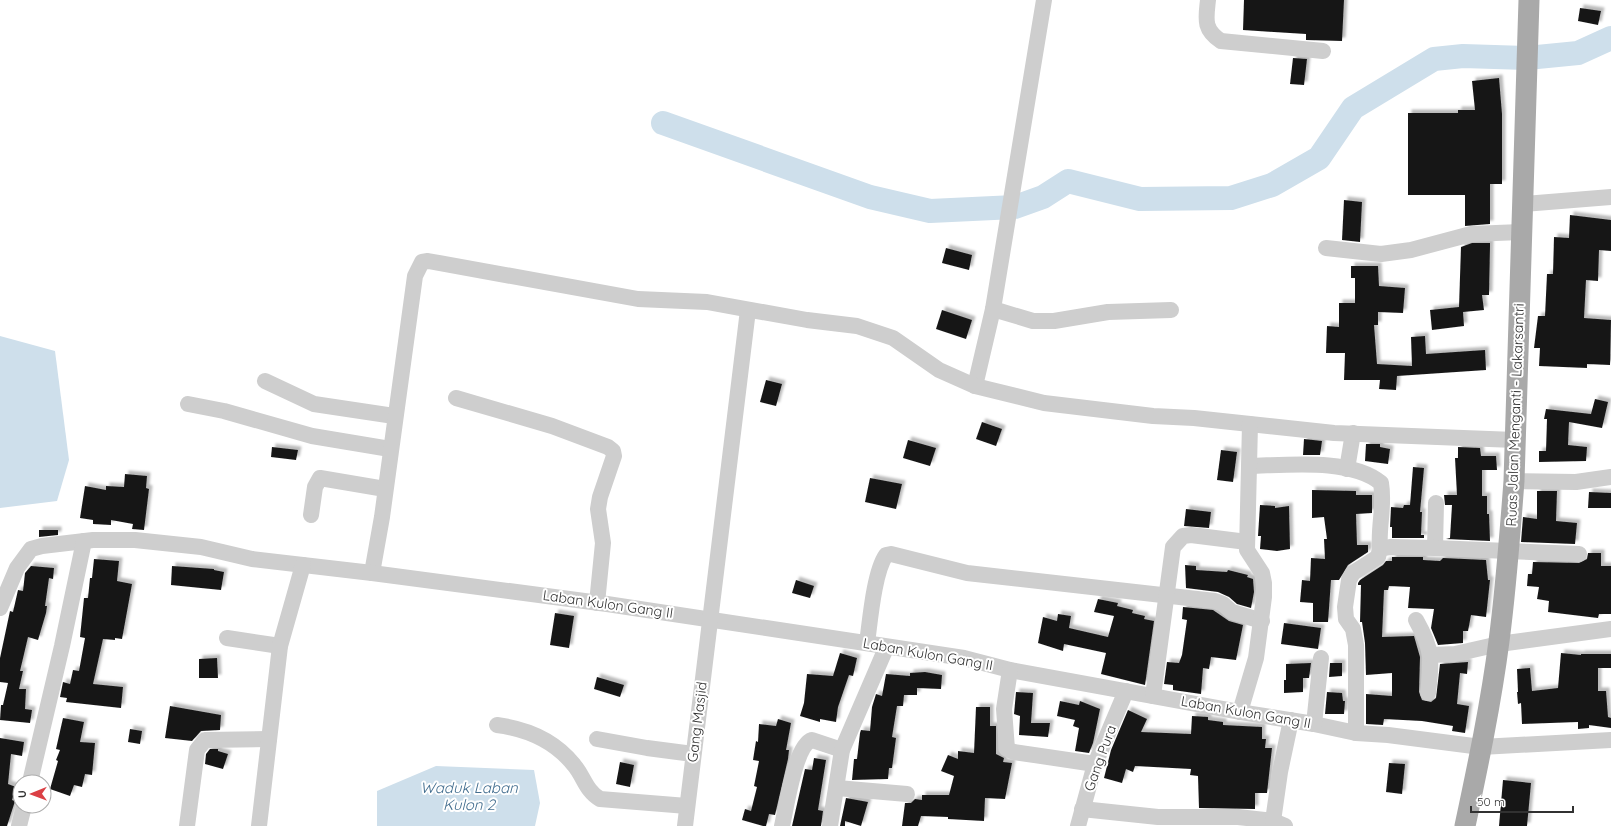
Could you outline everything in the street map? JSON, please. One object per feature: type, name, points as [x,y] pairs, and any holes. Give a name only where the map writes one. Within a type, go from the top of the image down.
[{"type":"main road","name":"Ruas Jalan Menganti - Lakarsantri","points":[[1465,826],[1481,747],[1499,644],[1509,550],[1514,481],[1529,0]]},
{"type":"street","points":[[975,386],[993,309],[1044,0]]},
{"type":"street","points":[[1208,0],[1207,28],[1212,35],[1221,41],[1323,51]]},
{"type":"street","points":[[1523,204],[1611,197]]},
{"type":"street","points":[[1326,248],[1381,254],[1411,250],[1471,234],[1522,232]]},
{"type":"street","points":[[372,573],[415,276],[422,262],[436,262],[638,299],[707,302],[807,320],[857,326],[893,338],[939,370],[975,386],[1044,403],[1153,416],[1194,418],[1353,433],[1515,440]]},
{"type":"street","points":[[993,309],[1034,321],[1047,321],[1108,312],[1172,310]]},
{"type":"street","name":"Gang Masjid","points":[[684,826],[748,310]]},
{"type":"street","points":[[265,381],[314,404],[394,416]]},
{"type":"street","points":[[456,398],[552,426],[608,447],[612,451],[614,456],[600,497],[598,509],[603,543],[597,603]]},
{"type":"street","points":[[188,404],[224,411],[312,436],[390,449]]},
{"type":"street","points":[[1240,712],[1256,658],[1262,621],[1264,583],[1262,573],[1248,550],[1247,542],[1250,501],[1250,424]]},
{"type":"street","points":[[1347,469],[1353,433]]},
{"type":"street","points":[[1250,466],[1320,465],[1347,469],[1375,478],[1381,483],[1383,511],[1379,534],[1380,549],[1378,557],[1352,573],[1345,607],[1346,619],[1353,629],[1356,645],[1356,733]]},
{"type":"street","points":[[311,515],[315,487],[320,478],[331,478],[385,489]]},
{"type":"street","points":[[1514,481],[1576,482],[1611,478]]},
{"type":"street","points":[[1435,548],[1436,503]]},
{"type":"street","points":[[1154,696],[1173,547],[1183,536],[1205,536],[1247,542]]},
{"type":"street","name":"Laban Kulon Gang II","points":[[0,608],[17,568],[31,549],[42,546],[104,539],[135,540],[201,548],[252,559],[303,566],[372,573],[709,618],[867,643],[886,648],[964,658],[1010,670],[1314,724],[1356,733],[1388,735],[1481,747],[1611,740]]},
{"type":"street","points":[[32,774],[62,646],[84,541]]},
{"type":"street","points":[[1380,549],[1390,547],[1435,548],[1579,554]]},
{"type":"street","points":[[867,643],[876,586],[883,559],[886,555],[890,554],[967,573],[1215,601],[1223,604],[1232,612],[1262,621]]},
{"type":"street","points":[[259,826],[280,646],[303,566]]},
{"type":"street","points":[[1416,620],[1427,639],[1431,655],[1428,693]]},
{"type":"street","points":[[1431,655],[1455,654],[1499,644],[1611,629]]},
{"type":"street","points":[[227,638],[280,646]]},
{"type":"street","points":[[830,826],[836,779],[842,750],[886,648]]},
{"type":"street","points":[[1314,724],[1321,658]]},
{"type":"street","points":[[1010,670],[1004,708],[1006,746],[1009,751],[1095,764]]},
{"type":"street","name":"Gang Pura","points":[[1078,826],[1095,764],[1126,691]]},
{"type":"street","points":[[1082,809],[1158,817],[1220,817],[1279,823],[1280,772],[1291,720]]},
{"type":"street","points":[[497,725],[517,728],[537,735],[575,766],[591,794],[600,799],[687,806]]},
{"type":"street","points":[[597,738],[647,748],[693,754]]},
{"type":"street","points":[[186,826],[197,750],[200,744],[205,740],[269,739]]},
{"type":"street","points":[[782,826],[797,761],[806,744],[812,740],[842,750]]},
{"type":"street","points":[[836,788],[907,794]]},
{"type":"street","points":[[19,826],[22,814]]},
{"type":"water","points":[[0,336],[55,351],[69,460],[57,501],[0,508]]},
{"type":"water","name":"Waduk Laban Kulon 2","points":[[436,766],[534,770],[540,803],[535,826],[377,826],[377,791]]},
{"type":"building","points":[[1244,0],[1344,0],[1342,41],[1306,40],[1306,34],[1243,30]]},
{"type":"building","points":[[1580,8],[1601,11],[1598,25],[1578,21]]},
{"type":"building","points":[[1293,58],[1307,59],[1304,85],[1290,84]]},
{"type":"building","points":[[1499,78],[1502,114],[1502,184],[1490,184],[1490,224],[1465,226],[1465,195],[1408,195],[1408,113],[1458,113],[1458,110],[1475,110],[1472,81]]},
{"type":"building","points":[[1344,200],[1362,202],[1360,242],[1342,240]]},
{"type":"building","points":[[1570,215],[1611,220],[1611,251],[1599,250],[1598,281],[1586,280],[1584,318],[1611,320],[1610,365],[1587,364],[1587,368],[1539,366],[1540,348],[1534,348],[1538,316],[1545,316],[1547,274],[1553,274],[1554,237],[1569,238]]},
{"type":"building","points":[[1472,243],[1490,243],[1489,295],[1482,295],[1484,310],[1463,312],[1464,326],[1432,330],[1430,310],[1459,307],[1461,247]]},
{"type":"building","points":[[946,248],[972,255],[969,270],[942,263]]},
{"type":"building","points":[[1351,266],[1378,266],[1379,286],[1405,288],[1403,313],[1378,312],[1378,325],[1374,325],[1377,364],[1412,366],[1411,337],[1425,336],[1426,354],[1485,350],[1486,370],[1397,376],[1396,390],[1379,389],[1380,380],[1344,380],[1345,353],[1326,353],[1327,326],[1339,327],[1339,303],[1355,303],[1355,278],[1351,278]]},
{"type":"building","points":[[942,310],[972,320],[966,339],[936,329]]},
{"type":"building","points":[[766,380],[782,384],[776,406],[760,402]]},
{"type":"building","points":[[1595,399],[1608,402],[1602,428],[1569,422],[1568,445],[1587,447],[1586,461],[1539,462],[1539,451],[1546,451],[1547,419],[1544,419],[1546,409],[1591,414]]},
{"type":"building","points":[[982,422],[1002,429],[996,446],[976,439]]},
{"type":"building","points":[[1304,439],[1322,441],[1320,455],[1303,455]]},
{"type":"building","points":[[908,440],[936,448],[930,466],[903,458]]},
{"type":"building","points":[[1366,444],[1380,444],[1380,447],[1390,449],[1388,464],[1365,461]]},
{"type":"building","points":[[272,447],[298,450],[296,460],[271,457]]},
{"type":"building","points":[[1458,447],[1480,448],[1481,456],[1496,456],[1497,470],[1482,470],[1482,496],[1487,496],[1490,541],[1446,539],[1450,538],[1452,505],[1445,505],[1444,495],[1457,495],[1455,458],[1458,458]]},
{"type":"building","points":[[1221,450],[1237,452],[1233,482],[1217,480]]},
{"type":"building","points":[[1413,467],[1424,468],[1420,512],[1422,512],[1421,535],[1424,535],[1424,538],[1392,538],[1392,527],[1390,527],[1391,507],[1403,508],[1404,505],[1410,505]]},
{"type":"building","points":[[125,474],[147,476],[146,488],[149,489],[144,530],[132,529],[133,524],[111,520],[111,525],[93,524],[93,520],[80,518],[85,486],[106,490],[106,486],[124,487]]},
{"type":"building","points":[[870,478],[902,484],[896,509],[865,502]]},
{"type":"building","points":[[1312,490],[1356,491],[1356,495],[1372,495],[1372,513],[1356,514],[1357,545],[1368,545],[1368,552],[1348,565],[1339,580],[1331,580],[1328,622],[1313,622],[1313,603],[1300,602],[1302,580],[1310,581],[1311,558],[1325,559],[1324,539],[1327,539],[1324,517],[1312,518]]},
{"type":"building","points":[[1537,491],[1557,491],[1556,521],[1577,523],[1575,544],[1521,542],[1523,517],[1537,519]]},
{"type":"building","points":[[1589,492],[1611,493],[1611,508],[1588,508]]},
{"type":"building","points":[[1260,505],[1275,506],[1275,508],[1289,506],[1290,549],[1277,551],[1260,549],[1261,536],[1258,536]]},
{"type":"building","points":[[1186,509],[1211,512],[1209,528],[1184,526]]},
{"type":"building","points":[[39,530],[58,530],[58,535],[39,537]]},
{"type":"building","points":[[1588,553],[1601,553],[1601,566],[1611,566],[1611,614],[1599,614],[1598,618],[1548,612],[1549,601],[1537,599],[1539,587],[1527,586],[1528,574],[1532,574],[1533,562],[1579,563],[1587,559]]},
{"type":"building","points":[[1392,557],[1423,557],[1423,560],[1440,561],[1443,558],[1486,560],[1488,580],[1490,580],[1486,617],[1471,615],[1468,631],[1463,631],[1463,643],[1438,645],[1431,628],[1434,609],[1408,608],[1410,587],[1389,586],[1388,590],[1384,590],[1382,637],[1414,636],[1420,657],[1419,692],[1422,700],[1431,702],[1436,698],[1440,664],[1468,662],[1467,674],[1460,673],[1457,704],[1469,706],[1465,733],[1452,731],[1453,726],[1422,721],[1384,719],[1383,725],[1366,724],[1366,694],[1392,696],[1392,673],[1366,675],[1365,643],[1362,622],[1360,622],[1361,585],[1358,585],[1358,583],[1360,580],[1383,565],[1386,561],[1392,561]]},
{"type":"building","points":[[94,559],[119,561],[117,581],[132,584],[122,639],[103,639],[93,684],[123,687],[121,708],[66,702],[67,698],[60,697],[63,682],[70,684],[73,670],[79,671],[85,638],[80,637],[84,598],[88,598]]},
{"type":"building","points":[[1185,565],[1196,566],[1196,570],[1227,572],[1228,570],[1248,575],[1247,577],[1253,579],[1254,592],[1251,608],[1237,604],[1229,597],[1218,592],[1186,588]]},
{"type":"building","points":[[31,566],[54,568],[53,579],[49,578],[45,606],[47,606],[46,613],[38,640],[28,637],[20,671],[23,671],[19,689],[26,689],[25,709],[32,710],[30,723],[0,720],[1,705],[3,705],[8,683],[0,682],[0,658],[10,611],[13,612],[18,590],[23,591],[25,573]]},
{"type":"building","points":[[172,566],[214,569],[224,572],[221,590],[171,585]]},
{"type":"building","points":[[796,580],[814,586],[810,598],[792,593]]},
{"type":"building","points":[[1098,599],[1118,603],[1117,606],[1133,610],[1132,613],[1145,616],[1144,619],[1154,621],[1145,685],[1101,674],[1106,653],[1064,644],[1063,651],[1038,643],[1043,617],[1057,621],[1058,614],[1071,616],[1069,628],[1108,637],[1114,616],[1094,612]]},
{"type":"building","points":[[1183,607],[1213,610],[1229,621],[1243,625],[1236,660],[1211,657],[1209,669],[1203,668],[1201,694],[1173,690],[1173,685],[1164,684],[1167,662],[1179,663],[1182,655],[1187,620],[1182,619]]},
{"type":"building","points":[[555,613],[574,616],[569,648],[550,645]]},
{"type":"building","points":[[1284,623],[1321,628],[1318,649],[1281,644]]},
{"type":"building","points":[[840,653],[857,658],[853,676],[849,675],[838,707],[836,722],[820,719],[820,722],[800,716],[804,703],[807,674],[833,676]]},
{"type":"building","points":[[1561,653],[1581,655],[1611,654],[1611,668],[1598,668],[1598,691],[1606,691],[1608,717],[1611,718],[1611,728],[1589,725],[1589,728],[1578,729],[1578,722],[1522,724],[1521,703],[1518,704],[1517,669],[1530,668],[1532,691],[1558,688]]},
{"type":"building","points":[[217,658],[218,678],[199,678],[199,659]]},
{"type":"building","points":[[1311,663],[1309,678],[1303,678],[1303,692],[1284,693],[1286,664]]},
{"type":"building","points":[[1330,663],[1342,663],[1342,676],[1329,677]]},
{"type":"building","points":[[925,672],[942,675],[941,689],[917,688],[917,695],[904,695],[903,706],[897,706],[892,737],[896,738],[892,768],[889,768],[888,779],[852,780],[854,759],[857,759],[860,733],[861,730],[870,731],[872,707],[876,694],[882,696],[886,674],[910,676],[910,673]]},
{"type":"building","points":[[597,677],[624,685],[620,697],[594,689]]},
{"type":"building","points":[[1016,692],[1033,693],[1031,723],[1050,723],[1048,737],[1019,735],[1020,716],[1014,714]]},
{"type":"building","points":[[1327,692],[1342,693],[1343,701],[1345,701],[1344,714],[1325,714]]},
{"type":"building","points":[[1060,701],[1079,705],[1080,701],[1100,709],[1093,743],[1089,753],[1075,751],[1079,728],[1073,726],[1075,720],[1057,716]]},
{"type":"building","points":[[170,706],[221,715],[220,730],[201,731],[192,741],[165,738]]},
{"type":"building","points":[[976,707],[990,707],[990,726],[996,726],[996,754],[1004,758],[1003,762],[1012,763],[1005,799],[985,798],[984,821],[921,816],[918,826],[902,826],[905,803],[911,803],[915,799],[922,800],[922,795],[949,795],[954,776],[941,771],[948,755],[958,759],[958,751],[974,753]]},
{"type":"building","points":[[1128,710],[1147,719],[1141,732],[1191,734],[1192,716],[1208,717],[1208,720],[1223,722],[1223,725],[1262,727],[1262,739],[1266,739],[1265,748],[1272,748],[1267,793],[1255,793],[1255,809],[1199,808],[1198,776],[1190,775],[1191,769],[1135,766],[1133,772],[1126,769],[1122,783],[1104,778],[1111,750]]},
{"type":"building","points":[[63,718],[84,722],[80,742],[95,743],[92,775],[85,774],[82,787],[74,785],[70,796],[52,790],[52,782],[58,761],[56,760],[60,750],[56,749]]},
{"type":"building","points":[[778,719],[791,723],[786,750],[789,750],[788,759],[775,815],[769,814],[766,826],[763,826],[742,820],[745,809],[751,811],[757,787],[754,786],[759,761],[753,760],[756,741],[758,742],[759,724],[776,726]]},
{"type":"building","points":[[130,729],[142,731],[140,744],[128,742]]},
{"type":"building","points":[[0,738],[24,742],[22,756],[11,754],[8,784],[12,786],[12,810],[7,826],[0,826]]},
{"type":"building","points":[[210,749],[218,749],[218,751],[228,754],[223,769],[205,764],[206,754]]},
{"type":"building","points":[[814,758],[826,760],[818,810],[823,811],[821,826],[792,826],[805,769],[812,770]]},
{"type":"building","points":[[620,762],[634,765],[630,787],[616,784]]},
{"type":"building","points":[[1389,763],[1405,764],[1402,794],[1386,792]]},
{"type":"building","points":[[1503,780],[1531,783],[1527,826],[1499,826]]},
{"type":"building","points":[[846,798],[868,802],[861,826],[845,821],[845,826],[840,826]]},
{"type":"waterway","points":[[663,123],[870,197],[930,211],[1015,207],[1043,197],[1068,181],[1140,199],[1231,198],[1272,185],[1319,158],[1353,108],[1434,59],[1463,56],[1527,58],[1578,53],[1611,38]]}]
